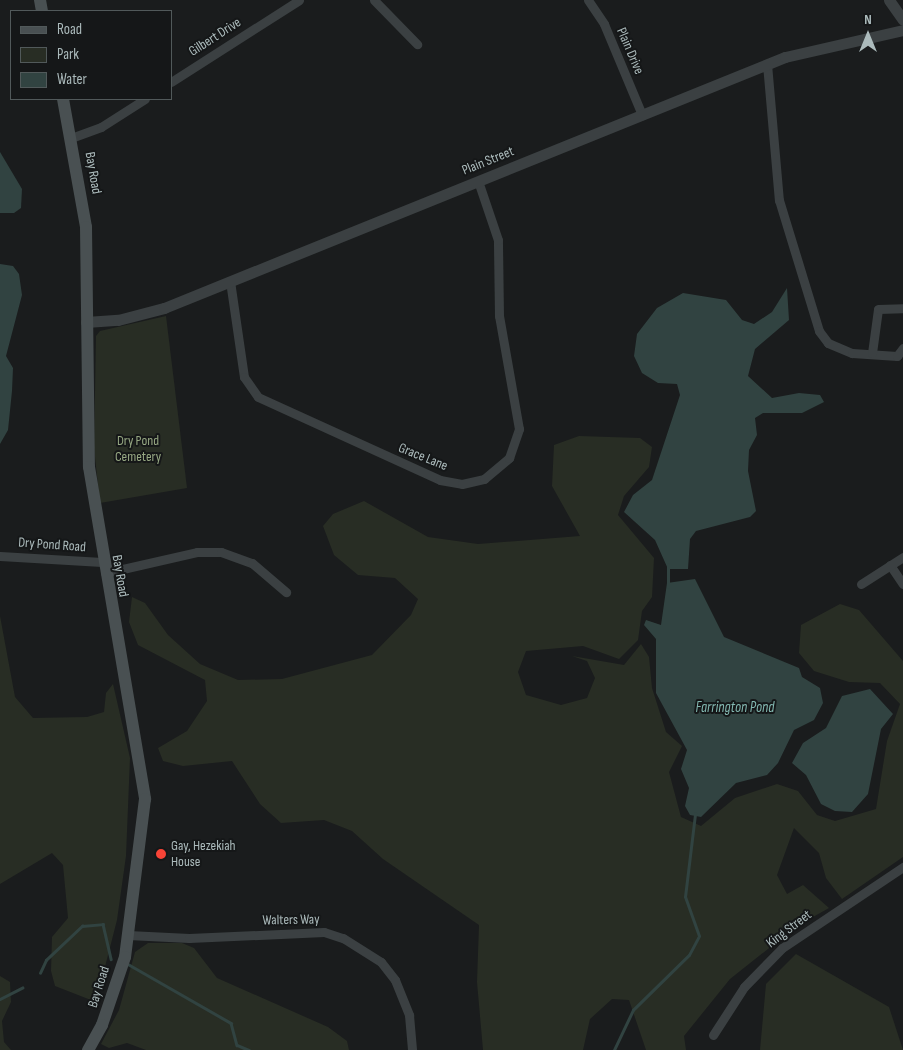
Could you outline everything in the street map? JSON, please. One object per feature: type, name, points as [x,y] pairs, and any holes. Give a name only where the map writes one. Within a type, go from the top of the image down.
[{"type":"main road","name":"Bay Road","points":[[63,100],[86,227],[86,445],[103,567],[144,772],[145,799],[128,935],[114,992],[88,1050]]},
{"type":"street","name":"Gilbert Drive","points":[[172,81],[299,0]]},
{"type":"street","points":[[374,0],[416,44]]},
{"type":"street","name":"Plain Drive","points":[[588,0],[604,24],[642,115]]},
{"type":"street","points":[[889,0],[903,20]]},
{"type":"street","name":"Plain Street","points":[[86,322],[152,312],[768,64],[903,30]]},
{"type":"street","points":[[768,64],[779,200],[813,315],[828,343],[852,353],[897,356],[903,348]]},
{"type":"street","points":[[71,138],[101,127],[143,100]]},
{"type":"street","name":"Grace Lane","points":[[230,281],[244,377],[258,398],[440,480],[462,484],[484,479],[509,458],[519,429],[499,316],[498,240],[478,181]]},
{"type":"street","points":[[872,353],[878,308],[903,308]]},
{"type":"street","name":"Dry Pond Road","points":[[0,556],[103,567],[198,552],[221,552],[252,563],[286,592]]},
{"type":"street","points":[[861,584],[903,557]]},
{"type":"street","points":[[890,565],[903,584]]},
{"type":"street","name":"King Street","points":[[713,1035],[744,987],[782,948],[903,867]]},
{"type":"street","name":"Walters Way","points":[[128,935],[188,938],[324,932],[343,938],[381,962],[395,980],[409,1015],[412,1050]]},
{"type":"green space","name":"Dry Pond Cemetery","points":[[166,316],[187,488],[100,503],[94,448],[96,336],[100,331]]},
{"type":"green space","points":[[579,436],[640,438],[652,447],[649,467],[624,496],[618,515],[654,558],[652,597],[642,611],[638,640],[619,659],[583,646],[526,651],[518,672],[526,695],[561,705],[587,698],[595,678],[587,661],[572,656],[624,665],[641,644],[649,657],[652,688],[666,732],[682,746],[669,772],[681,817],[701,826],[735,798],[777,784],[798,791],[817,815],[835,821],[876,809],[887,741],[900,704],[880,683],[849,682],[814,671],[799,653],[801,625],[840,604],[859,610],[903,661],[903,857],[842,899],[826,878],[819,853],[794,828],[777,875],[787,894],[803,885],[829,908],[797,926],[730,979],[684,1036],[686,1050],[646,1050],[629,1000],[612,999],[590,1019],[583,1050],[483,1050],[477,982],[479,925],[383,859],[352,831],[324,820],[281,823],[260,804],[232,761],[183,766],[163,761],[158,748],[187,731],[207,701],[205,680],[138,645],[129,622],[132,597],[145,603],[168,635],[200,664],[238,680],[282,679],[372,655],[411,615],[418,599],[395,578],[358,575],[334,555],[323,526],[333,514],[364,501],[428,537],[478,544],[580,536],[552,486],[554,445]]},
{"type":"green space","points":[[0,616],[15,697],[33,718],[87,717],[104,712],[106,693],[113,684],[130,758],[126,856],[117,920],[96,1002],[55,986],[51,971],[52,937],[68,918],[63,865],[52,853],[0,884]]},
{"type":"green space","points":[[148,943],[182,943],[194,948],[217,978],[328,1027],[347,1041],[349,1050],[146,1050],[127,1043],[109,1048],[101,1044],[119,1010],[135,952]]},
{"type":"green space","points":[[796,954],[889,1007],[903,1050],[760,1050],[766,984]]},
{"type":"green space","points":[[0,976],[10,982],[11,1002],[2,1021],[4,1042],[11,1050],[0,1050]]},
{"type":"water","points":[[0,152],[22,189],[21,208],[14,213],[0,213]]},
{"type":"water","points":[[0,264],[13,266],[19,274],[22,295],[6,356],[13,368],[12,391],[8,430],[0,444]]},
{"type":"water","points":[[787,288],[789,320],[755,349],[748,376],[772,398],[799,393],[820,395],[824,402],[802,413],[763,413],[755,418],[757,435],[749,450],[748,471],[756,511],[750,517],[696,531],[690,539],[688,569],[668,569],[655,540],[624,512],[633,495],[652,480],[680,395],[677,384],[658,383],[642,373],[634,356],[637,334],[657,308],[683,293],[726,300],[742,320],[754,324],[772,312]]},
{"type":"water","name":"Farrington Pond","points":[[695,579],[724,637],[799,668],[802,677],[820,688],[823,703],[814,720],[794,730],[778,763],[767,775],[736,783],[701,817],[690,815],[685,806],[689,788],[681,769],[687,750],[656,693],[656,639],[644,625],[646,620],[661,625],[667,583]]},
{"type":"water","points":[[870,689],[893,714],[881,729],[868,794],[852,812],[835,811],[821,804],[806,775],[792,763],[803,743],[826,728],[842,696]]},
{"type":"waterway","points":[[668,565],[668,587]]},
{"type":"waterway","points":[[614,1050],[633,1010],[689,955],[699,936],[685,897],[695,814]]},
{"type":"waterway","points":[[40,973],[46,960],[82,926],[103,924],[111,959]]},
{"type":"waterway","points":[[128,964],[231,1023],[237,1045],[249,1050]]},
{"type":"waterway","points":[[0,999],[22,988]]},
{"type":"place","name":"Gay, Hezekiah House","points":[[161,854]]}]
